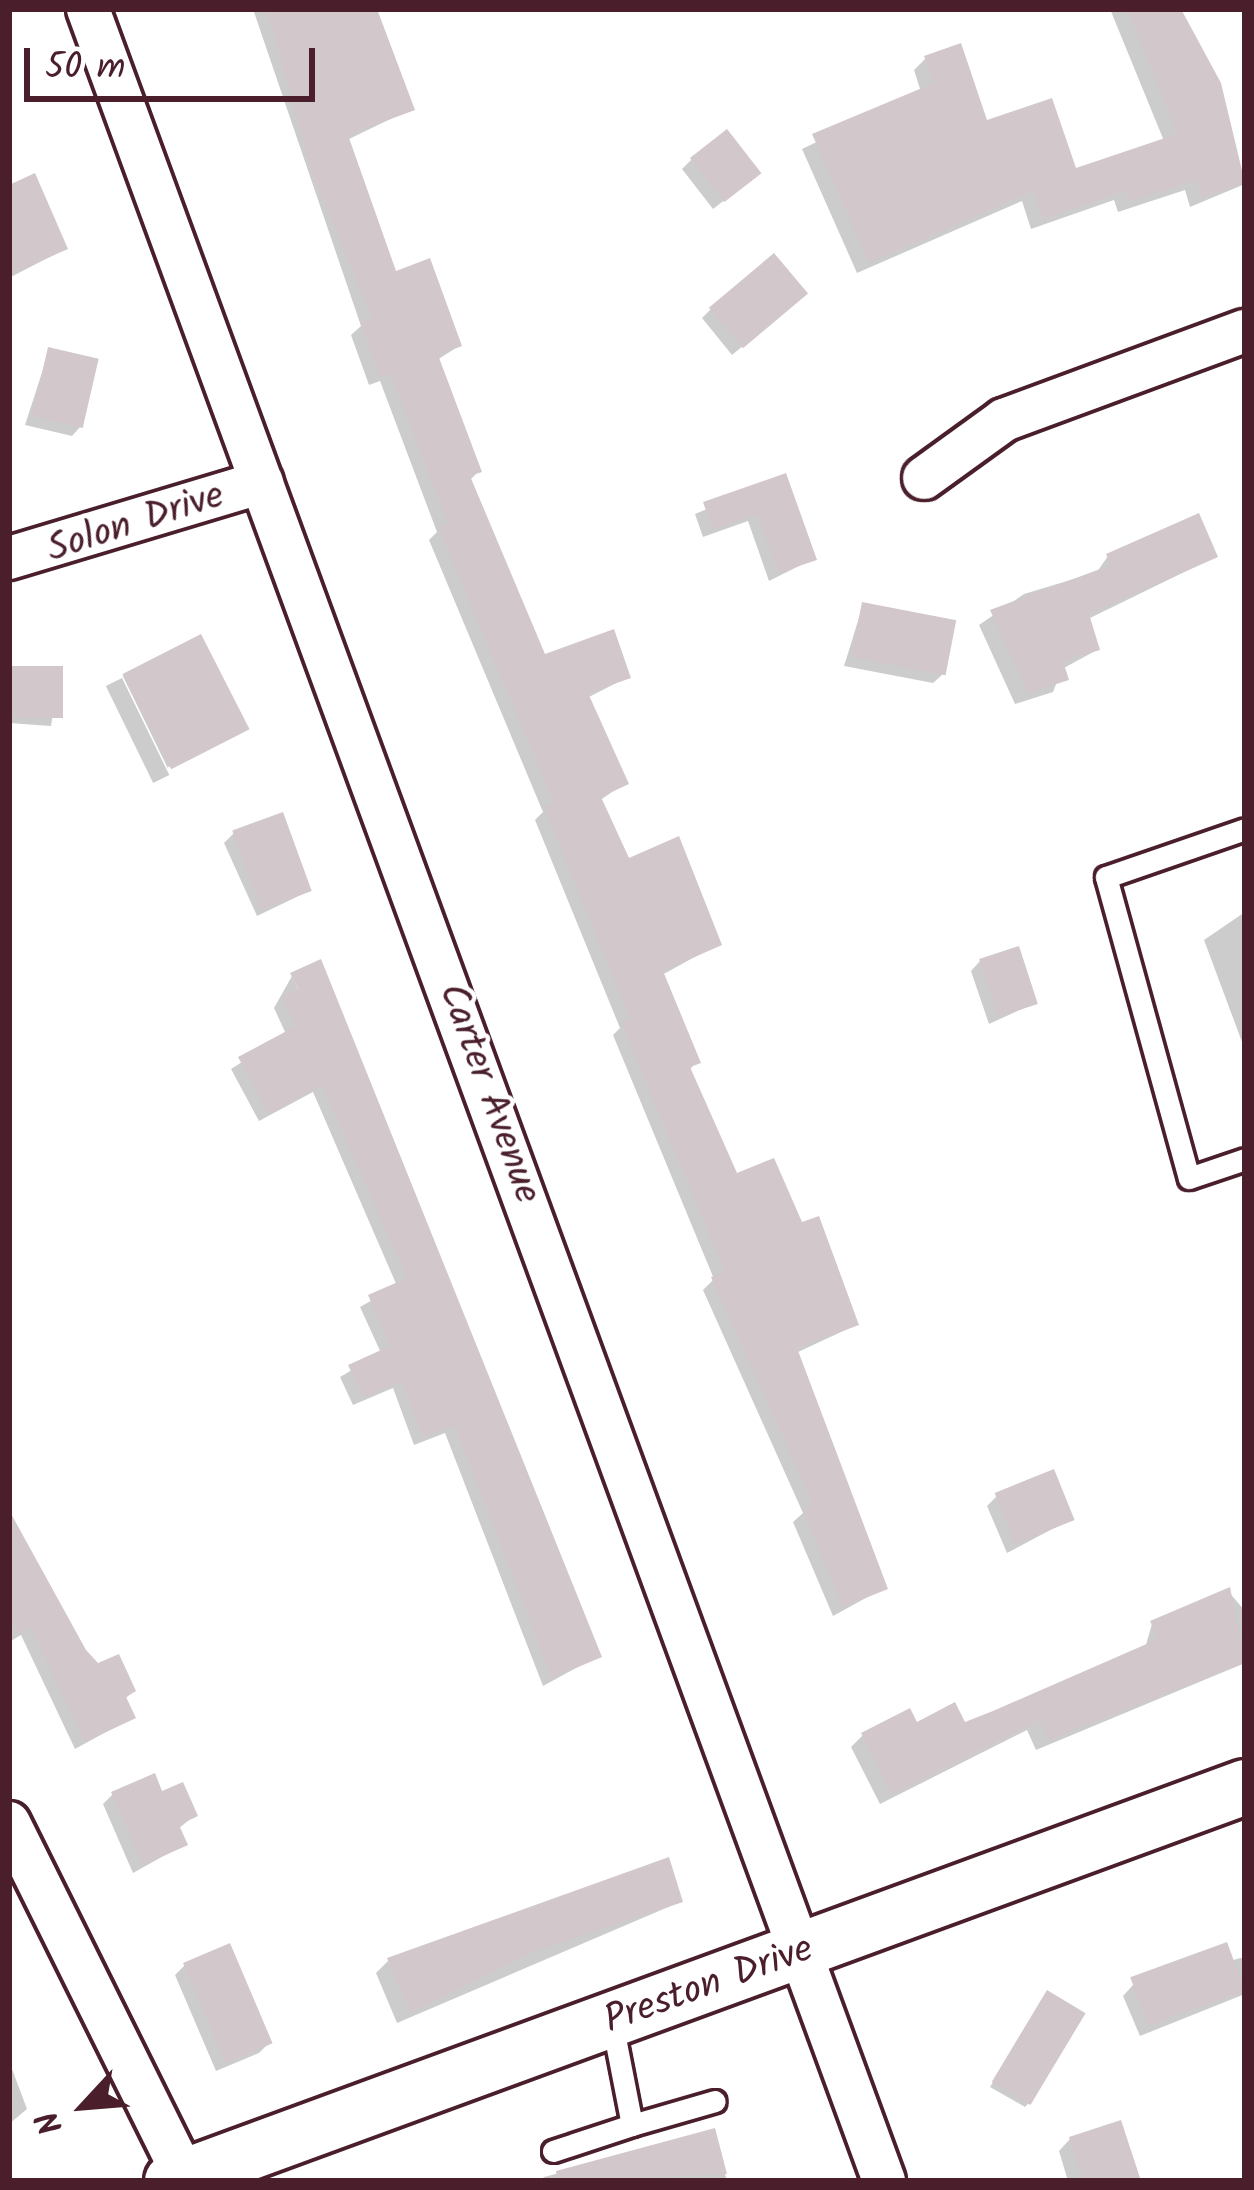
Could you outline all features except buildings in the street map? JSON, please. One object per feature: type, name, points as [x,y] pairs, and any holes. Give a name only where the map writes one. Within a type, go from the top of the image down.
[{"type":"street","name":"Carter Avenue","points":[[88,9],[805,1952],[884,2181]]},
{"type":"street","points":[[924,478],[1004,420],[1245,331]]},
{"type":"street","name":"Solon Drive","points":[[9,558],[262,482]]},
{"type":"street","name":"Preston Drive","points":[[178,2179],[1245,1787]]},
{"type":"street","points":[[9,1823],[178,2179]]},
{"type":"lane","points":[[1245,829],[1106,877],[1189,1178],[1245,1159]]},
{"type":"lane","points":[[612,2022],[632,2125]]},
{"type":"lane","points":[[553,2151],[715,2101]]}]
